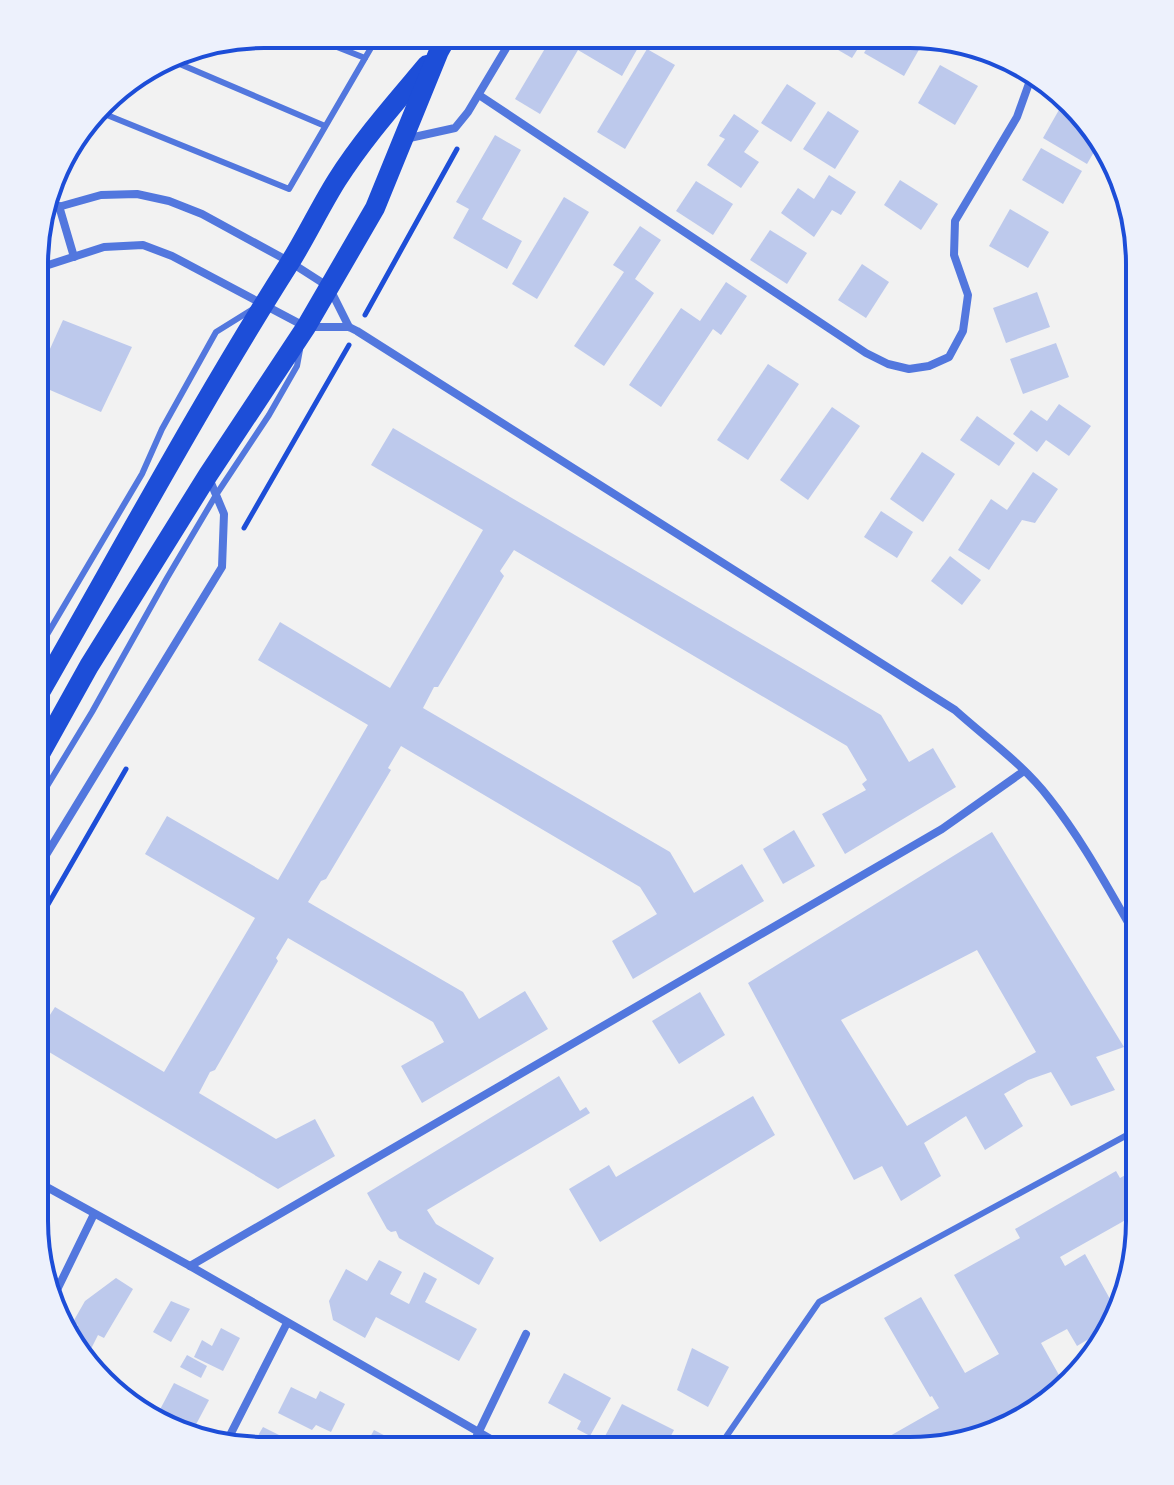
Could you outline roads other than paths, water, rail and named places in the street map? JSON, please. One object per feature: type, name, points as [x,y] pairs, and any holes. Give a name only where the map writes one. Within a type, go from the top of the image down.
[{"type":"main road","points":[[48,678],[219,377],[338,178],[371,132],[440,48]]},
{"type":"main road","points":[[48,740],[89,666],[208,475],[306,327],[375,208],[442,48]]},
{"type":"street","points":[[404,139],[455,128],[506,48]]},
{"type":"street","points":[[479,95],[866,353],[888,364],[909,369],[929,366],[949,357],[963,331],[968,295],[954,255],[955,221],[1017,117],[1029,83]]},
{"type":"street","points":[[55,207],[101,195],[137,194],[169,201],[202,214],[329,287],[353,329],[955,710],[1048,795],[1077,836],[1126,919]]},
{"type":"street","points":[[59,206],[74,257]]},
{"type":"street","points":[[48,266],[104,247],[143,245],[172,256],[306,327],[353,329]]},
{"type":"street","points":[[48,852],[222,567],[224,514],[208,475]]},
{"type":"street","points":[[190,1266],[942,829],[1024,771]]},
{"type":"street","points":[[48,1188],[486,1437]]},
{"type":"street","points":[[58,1287],[94,1214]]},
{"type":"street","points":[[230,1434],[287,1323]]},
{"type":"street","points":[[477,1437],[526,1334]]},
{"type":"lane","points":[[340,48],[365,58]]},
{"type":"lane","points":[[108,115],[289,189],[371,48]]},
{"type":"lane","points":[[181,65],[325,126]]},
{"type":"lane","points":[[48,633],[142,474],[162,429],[216,332],[263,303]]},
{"type":"lane","points":[[48,785],[216,495],[297,366],[306,327]]},
{"type":"lane","points":[[726,1437],[819,1302],[1126,1136]]}]
